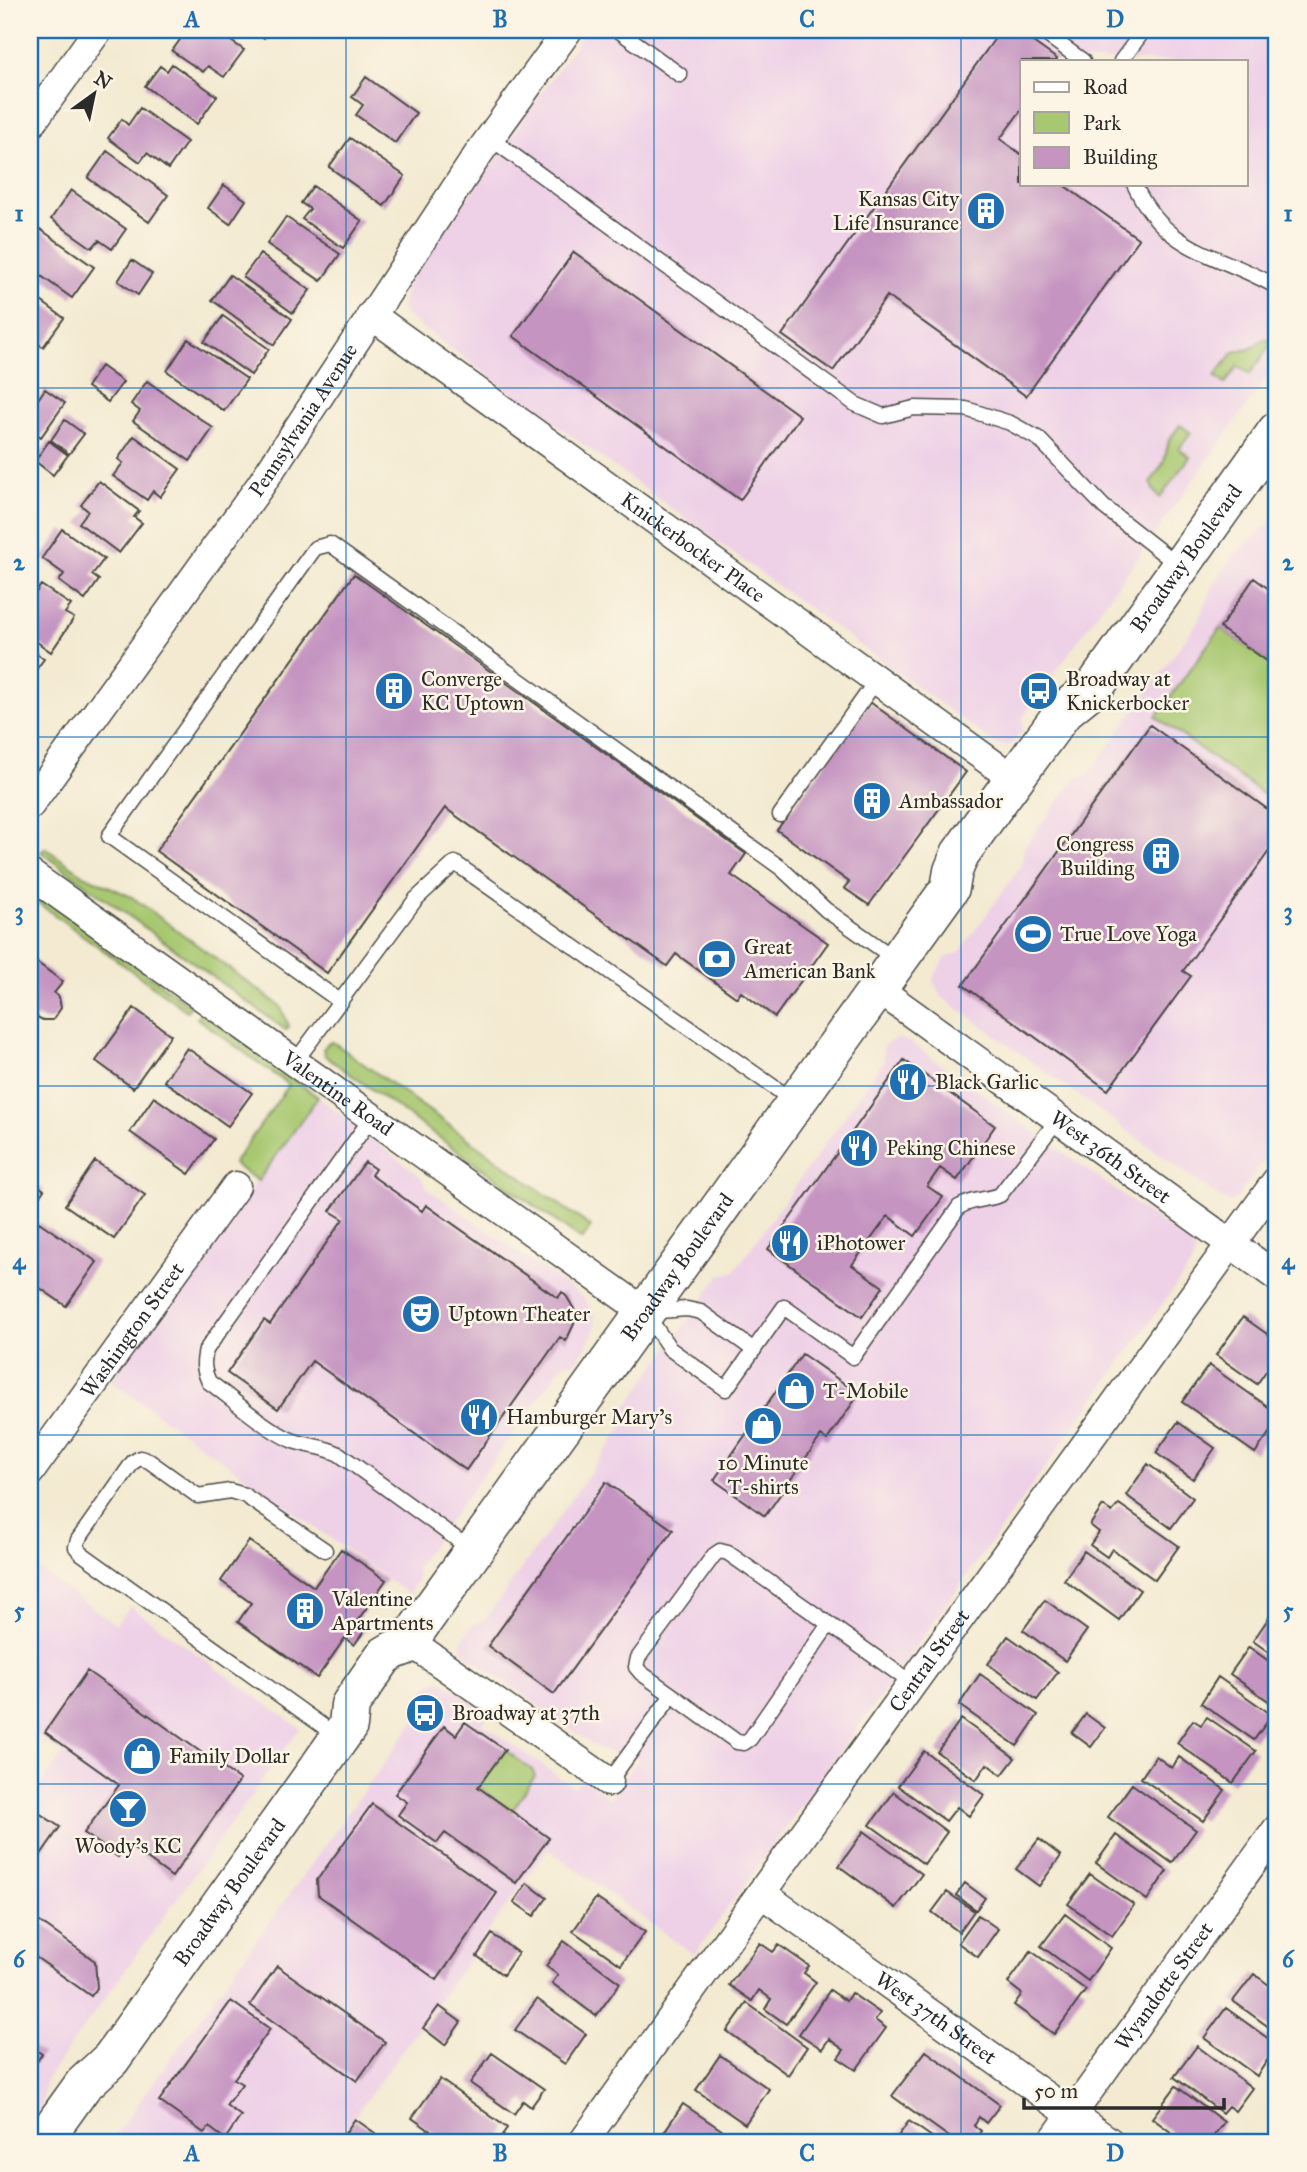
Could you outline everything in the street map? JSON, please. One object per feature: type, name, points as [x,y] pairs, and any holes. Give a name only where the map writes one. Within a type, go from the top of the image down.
[{"type":"main road","name":"Broadway Boulevard","points":[[42,2142],[83,2085],[111,2060],[344,1732],[350,1705],[384,1656],[407,1644],[888,975],[950,888],[960,854],[1014,779],[1064,710],[1096,685],[1277,431]]},
{"type":"main road","name":"Broadway Boulevard","points":[[950,888],[966,881],[982,868],[1053,770],[1084,725],[1092,708],[1096,685]]},
{"type":"main road","name":"Broadway Boulevard","points":[[65,2142],[93,2104],[106,2078],[111,2060]]},
{"type":"street","points":[[30,125],[97,30]]},
{"type":"street","name":"Pennsylvania Avenue","points":[[30,805],[260,486],[490,138],[568,30]]},
{"type":"street","name":"Knickerbocker Place","points":[[371,316],[1014,779]]},
{"type":"street","name":"Valentine Road","points":[[30,874],[645,1312]]},
{"type":"street","name":"West 36th Street","points":[[888,975],[1058,1119],[1277,1277]]},
{"type":"street","name":"Central Street","points":[[583,2142],[1277,1180]]},
{"type":"street","name":"Washington Street","points":[[30,1472],[236,1186]]},
{"type":"street","points":[[407,1644],[609,1782]]},
{"type":"street","name":"Wyandotte Street","points":[[1052,2142],[1277,1829]]},
{"type":"street","name":"West 37th Street","points":[[761,1893],[1110,2142]]},
{"type":"lane","points":[[618,30],[680,75]]},
{"type":"lane","points":[[1040,30],[1082,60]]},
{"type":"lane","points":[[1122,60],[1144,30]]},
{"type":"lane","points":[[490,138],[855,404],[883,416],[914,408],[967,408],[1010,423],[1039,439],[1104,507],[1180,567]]},
{"type":"lane","points":[[1136,186],[1158,221],[1179,240],[1212,259],[1277,287]]},
{"type":"lane","points":[[341,1002],[109,836],[315,548],[330,544],[781,868],[888,975]]},
{"type":"lane","points":[[780,815],[876,681]]},
{"type":"lane","points":[[295,1062],[416,899],[455,863],[796,1102]]},
{"type":"lane","points":[[372,1117],[206,1350],[204,1370],[209,1382],[276,1431],[292,1440],[339,1454],[474,1551]]},
{"type":"lane","points":[[754,1350],[701,1312],[687,1309],[645,1312],[670,1349],[726,1389],[754,1350],[784,1307],[853,1357],[959,1207],[967,1202],[1000,1195],[1058,1119]]},
{"type":"lane","points":[[325,1550],[244,1495],[230,1491],[198,1496],[149,1461],[140,1458],[133,1462],[75,1547],[137,1595],[344,1732]]},
{"type":"lane","points":[[829,1624],[750,1739],[744,1743],[737,1742],[636,1667],[638,1658],[714,1555],[720,1551],[728,1553],[829,1624],[913,1684]]},
{"type":"lane","points":[[609,1782],[672,1695]]},
{"type":"shaded area","points":[[586,30],[1277,30],[1277,364],[1023,717],[1023,730],[1009,746],[997,745],[405,315],[401,308],[406,286]]},
{"type":"shaded area","points":[[1277,515],[1277,1143],[1238,1197],[1231,1202],[1222,1199],[942,997],[933,981],[946,958],[959,953],[1021,866],[1024,848],[1075,778],[1089,774],[1198,621],[1212,588],[1232,557]]},
{"type":"shaded area","points":[[897,1039],[910,1042],[1193,1246],[1196,1254],[1190,1266],[694,1955],[548,1849],[336,2142],[98,2142],[114,2137],[418,1716],[421,1695],[430,1684],[441,1680],[489,1713],[483,1724],[574,1787],[585,1780],[610,1798],[639,1758],[603,1751],[589,1742],[464,1653],[462,1640],[473,1624],[484,1621],[625,1424],[624,1410],[720,1275],[734,1272],[884,1061],[883,1047]]},
{"type":"shaded area","points":[[318,1097],[420,1176],[429,1190],[585,1299],[594,1315],[595,1329],[584,1350],[575,1362],[562,1366],[416,1567],[418,1580],[408,1594],[111,1381]]},
{"type":"shaded area","points":[[30,1563],[116,1625],[130,1606],[300,1728],[46,2080],[41,2108],[37,2112],[30,2112],[30,1800],[63,1754],[30,1731]]},
{"type":"green space","points":[[1264,339],[1273,341],[1250,374],[1238,366],[1225,384],[1215,376],[1234,352],[1251,349]]},
{"type":"green space","points":[[1180,425],[1191,433],[1179,449],[1190,457],[1160,498],[1153,490],[1151,482],[1164,462],[1169,440]]},
{"type":"green space","points":[[1220,628],[1277,668],[1277,804],[1156,717]]},
{"type":"green space","points":[[45,848],[84,875],[132,897],[280,1006],[289,1026],[286,1030],[41,852]]},
{"type":"green space","points":[[30,889],[191,1006],[187,1011],[30,897]]},
{"type":"green space","points":[[201,1013],[318,1097],[258,1181],[233,1164],[289,1085],[197,1018]]},
{"type":"green space","points":[[333,1042],[591,1227],[582,1240],[325,1056],[323,1049]]},
{"type":"green space","points":[[505,1750],[532,1770],[535,1776],[512,1811],[478,1787]]},
{"type":"building","points":[[187,30],[215,30],[244,50],[224,77],[208,66],[203,72],[172,51]]},
{"type":"building","points":[[253,30],[271,30],[264,38]]},
{"type":"building","name":"Kansas City Life Insurance","points":[[1001,30],[1016,30],[1057,59],[1020,60],[1020,112],[1000,139],[1020,154],[1020,186],[1065,186],[1139,239],[1026,396],[887,296],[833,371],[782,335]]},
{"type":"building","points":[[172,64],[217,96],[197,124],[145,86],[160,66],[167,71]]},
{"type":"building","points":[[366,77],[416,113],[395,143],[356,115],[363,105],[352,97]]},
{"type":"building","points":[[140,108],[187,142],[168,169],[147,153],[140,162],[108,138],[122,119],[128,125]]},
{"type":"building","points":[[350,138],[405,176],[384,206],[329,167]]},
{"type":"building","points":[[107,151],[168,195],[149,222],[88,178]]},
{"type":"building","points":[[224,185],[246,200],[230,224],[208,208]]},
{"type":"building","points":[[313,186],[362,221],[343,248],[302,219],[310,209],[301,203]]},
{"type":"building","points":[[71,190],[126,229],[112,249],[99,240],[92,248],[51,219]]},
{"type":"building","points":[[286,217],[340,254],[321,281],[267,244]]},
{"type":"building","points":[[40,229],[94,267],[72,298],[30,268],[30,243]]},
{"type":"building","points":[[574,252],[800,416],[740,500],[513,336]]},
{"type":"building","points":[[260,254],[310,290],[293,313],[243,277]]},
{"type":"building","points":[[132,260],[152,274],[138,295],[118,281]]},
{"type":"building","points":[[230,275],[292,319],[274,345],[212,300]]},
{"type":"building","points":[[30,293],[64,318],[43,347],[30,338]]},
{"type":"building","points":[[223,316],[269,349],[251,375],[204,342]]},
{"type":"building","points":[[188,339],[247,379],[224,411],[167,371]]},
{"type":"building","points":[[101,366],[123,382],[108,402],[87,387]]},
{"type":"building","points":[[147,381],[213,428],[190,461],[133,421],[140,411],[131,404]]},
{"type":"building","points":[[45,389],[65,403],[41,437],[30,429],[30,411]]},
{"type":"building","points":[[65,420],[84,434],[69,454],[51,440]]},
{"type":"building","points":[[134,436],[180,469],[160,497],[153,491],[147,500],[113,476],[123,463],[118,459]]},
{"type":"building","points":[[49,441],[68,455],[53,475],[35,461]]},
{"type":"building","points":[[99,481],[139,511],[134,517],[142,523],[119,553],[79,523],[88,511],[81,505]]},
{"type":"building","points":[[62,529],[104,559],[92,575],[99,580],[85,600],[59,581],[64,574],[42,558]]},
{"type":"building","name":"Converge KC Uptown","points":[[354,574],[746,854],[731,875],[828,943],[775,1017],[741,992],[737,998],[676,954],[667,966],[445,808],[327,973],[156,851]]},
{"type":"building","points":[[1254,578],[1277,595],[1277,668],[1220,628]]},
{"type":"building","points":[[41,585],[71,605],[65,613],[74,618],[51,652],[30,637],[30,601]]},
{"type":"building","points":[[30,649],[44,659],[30,678]]},
{"type":"building","name":"Ambassador","points":[[870,702],[966,772],[869,905],[844,888],[849,882],[777,830]]},
{"type":"building","points":[[1150,725],[1277,816],[1277,840],[1183,971],[1191,976],[1108,1090],[963,985]]},
{"type":"building","points":[[30,957],[63,982],[54,993],[59,997],[61,1008],[53,1020],[37,1017],[30,1027]]},
{"type":"building","points":[[134,1008],[171,1035],[133,1088],[96,1061]]},
{"type":"building","points":[[187,1048],[252,1093],[228,1126],[164,1081]]},
{"type":"building","points":[[904,1060],[995,1126],[957,1180],[940,1168],[927,1186],[943,1197],[915,1236],[888,1216],[852,1265],[883,1287],[862,1317],[768,1249]]},
{"type":"building","points":[[154,1097],[214,1139],[189,1174],[130,1132]]},
{"type":"building","points":[[95,1161],[145,1195],[114,1239],[65,1205]]},
{"type":"building","name":"Uptown Theater","points":[[365,1162],[375,1169],[371,1175],[422,1211],[426,1205],[558,1298],[562,1292],[574,1309],[574,1324],[566,1341],[560,1337],[466,1470],[312,1361],[278,1409],[227,1373],[264,1320],[270,1324],[343,1219],[330,1211]]},
{"type":"building","points":[[30,1179],[44,1190],[30,1210]]},
{"type":"building","points":[[39,1222],[97,1262],[66,1306],[30,1281],[30,1234]]},
{"type":"building","points":[[1243,1317],[1277,1341],[1277,1355],[1257,1384],[1216,1355]]},
{"type":"building","points":[[802,1354],[859,1394],[827,1440],[821,1436],[765,1516],[714,1480]]},
{"type":"building","points":[[1209,1365],[1277,1413],[1277,1422],[1255,1453],[1182,1402]]},
{"type":"building","points":[[1178,1422],[1215,1448],[1193,1479],[1156,1453]]},
{"type":"building","points":[[1148,1464],[1193,1498],[1171,1528],[1126,1495]]},
{"type":"building","points":[[606,1482],[673,1530],[554,1694],[488,1646]]},
{"type":"building","points":[[1119,1504],[1179,1546],[1155,1580],[1112,1549],[1107,1557],[1090,1545],[1099,1532],[1090,1525],[1103,1506],[1112,1512]]},
{"type":"building","name":"Valentine Apartments","points":[[249,1541],[314,1587],[341,1549],[386,1580],[358,1620],[368,1626],[354,1645],[345,1638],[317,1678],[238,1622],[251,1603],[221,1581]]},
{"type":"building","points":[[1084,1551],[1140,1590],[1119,1620],[1064,1580]]},
{"type":"building","points":[[1045,1600],[1087,1630],[1065,1661],[1023,1630]]},
{"type":"building","points":[[1272,1613],[1277,1617],[1277,1658],[1253,1641]]},
{"type":"building","points":[[1008,1636],[1058,1672],[1037,1700],[988,1664]]},
{"type":"building","points":[[1249,1647],[1277,1667],[1277,1707],[1230,1674]]},
{"type":"building","name":"Family Dollar","points":[[87,1671],[240,1780],[172,1877],[127,1844],[118,1857],[84,1833],[119,1785],[45,1732]]},
{"type":"building","points":[[980,1674],[1038,1715],[1017,1746],[959,1705]]},
{"type":"building","points":[[1218,1677],[1272,1715],[1254,1740],[1201,1703]]},
{"type":"building","points":[[1086,1714],[1105,1728],[1091,1747],[1072,1733]]},
{"type":"building","points":[[1207,1717],[1256,1751],[1233,1783],[1177,1743],[1193,1720],[1201,1725]]},
{"type":"building","points":[[961,1719],[1015,1758],[1002,1775],[987,1764],[976,1780],[937,1752]]},
{"type":"building","points":[[465,1722],[505,1750],[478,1787],[549,1838],[516,1883],[445,1833],[437,1843],[398,1815],[407,1802],[395,1794],[444,1726],[456,1735]]},
{"type":"building","points":[[924,1751],[984,1795],[969,1816],[957,1807],[946,1821],[898,1786]]},
{"type":"building","points":[[1156,1756],[1172,1768],[1179,1757],[1225,1790],[1203,1821],[1141,1778]]},
{"type":"building","points":[[1132,1784],[1196,1830],[1172,1863],[1108,1817]]},
{"type":"building","points":[[894,1792],[947,1832],[924,1864],[870,1825]]},
{"type":"building","points":[[372,1804],[497,1893],[437,1980],[318,1895],[317,1880]]},
{"type":"building","points":[[30,1807],[60,1827],[30,1870]]},
{"type":"building","points":[[864,1831],[922,1874],[896,1908],[839,1866]]},
{"type":"building","points":[[1116,1835],[1167,1871],[1147,1900],[1096,1863]]},
{"type":"building","points":[[1039,1839],[1061,1856],[1039,1886],[1016,1869]]},
{"type":"building","points":[[1090,1874],[1134,1905],[1112,1936],[1068,1904]]},
{"type":"building","points":[[527,1883],[547,1898],[534,1916],[514,1902]]},
{"type":"building","points":[[965,1883],[985,1898],[976,1910],[956,1895]]},
{"type":"building","points":[[947,1892],[974,1911],[959,1932],[932,1912]]},
{"type":"building","points":[[596,1898],[645,1932],[621,1965],[573,1931]]},
{"type":"building","points":[[1065,1914],[1111,1948],[1088,1981],[1041,1946]]},
{"type":"building","points":[[30,1915],[95,1961],[97,1988],[91,1996],[30,1953]]},
{"type":"building","points":[[978,1915],[998,1929],[978,1957],[958,1943]]},
{"type":"building","points":[[492,1934],[518,1953],[503,1975],[477,1956]]},
{"type":"building","points":[[564,1941],[620,1983],[596,2016],[552,1983],[558,1975],[546,1966]]},
{"type":"building","points":[[760,1943],[773,1952],[779,1945],[809,1966],[804,1973],[816,1982],[786,2024],[765,2009],[771,1999],[759,1990],[752,2001],[729,1985]]},
{"type":"building","points":[[1031,1951],[1086,1990],[1054,2034],[1014,2005],[1022,1994],[1008,1983]]},
{"type":"building","points":[[277,1966],[385,2042],[357,2081],[250,2005]]},
{"type":"building","points":[[1254,1974],[1277,1991],[1277,2033],[1233,2001]]},
{"type":"building","points":[[830,1990],[846,2001],[851,1993],[880,2013],[875,2020],[886,2028],[856,2070],[838,2058],[844,2050],[829,2039],[822,2049],[799,2034]]},
{"type":"building","points":[[537,1999],[586,2034],[565,2064],[515,2030]]},
{"type":"building","points":[[231,2001],[270,2029],[234,2079],[242,2084],[226,2105],[241,2116],[225,2139],[209,2127],[204,2133],[159,2101]]},
{"type":"building","points":[[747,2003],[807,2047],[788,2075],[727,2031]]},
{"type":"building","points":[[439,2006],[461,2022],[445,2045],[423,2028]]},
{"type":"building","points":[[1226,2008],[1277,2045],[1257,2076],[1204,2038]]},
{"type":"building","points":[[30,2046],[42,2054],[30,2071]]},
{"type":"building","points":[[1197,2046],[1252,2088],[1235,2111],[1228,2106],[1222,2113],[1174,2077]]},
{"type":"building","points":[[926,2051],[1000,2105],[986,2123],[979,2117],[974,2125],[981,2131],[973,2142],[956,2142],[892,2096]]},
{"type":"building","points":[[492,2053],[544,2089],[531,2107],[523,2101],[514,2114],[470,2083]]},
{"type":"building","points":[[720,2055],[769,2089],[745,2124],[696,2090]]},
{"type":"building","points":[[440,2079],[507,2128],[502,2135],[512,2142],[446,2142],[412,2118]]},
{"type":"building","points":[[1176,2086],[1224,2122],[1213,2137],[1220,2142],[1184,2142],[1152,2118]]},
{"type":"building","points":[[683,2104],[723,2131],[716,2142],[673,2142],[662,2135]]},
{"type":"building","points":[[355,2119],[375,2133],[369,2142],[339,2142]]},
{"type":"building","points":[[909,2121],[939,2142],[894,2142]]},
{"type":"place","name":"Kansas City Life Insurance","points":[[986,211]]},
{"type":"place","name":"Converge KC Uptown","points":[[394,691]]},
{"type":"place","name":"Broadway at Knickerbocker","points":[[1039,691]]},
{"type":"place","name":"Ambassador","points":[[872,801]]},
{"type":"place","name":"Congress Building","points":[[1161,856]]},
{"type":"place","name":"True Love Yoga","points":[[1033,934]]},
{"type":"place","name":"Great American Bank","points":[[717,959]]},
{"type":"place","name":"Black Garlic","points":[[908,1082]]},
{"type":"place","name":"Peking Chinese","points":[[859,1148]]},
{"type":"place","name":"iPhotower","points":[[790,1243]]},
{"type":"place","name":"Uptown Theater","points":[[421,1314]]},
{"type":"place","name":"T-Mobile","points":[[796,1391]]},
{"type":"place","name":"Hamburger Mary's","points":[[479,1417]]},
{"type":"place","name":"10 Minute T-shirts","points":[[763,1426]]},
{"type":"place","name":"Valentine Apartments","points":[[305,1611]]},
{"type":"place","name":"Broadway at 37th","points":[[425,1713]]},
{"type":"place","name":"Family Dollar","points":[[142,1756]]},
{"type":"place","name":"Woody's KC","points":[[128,1809]]}]
